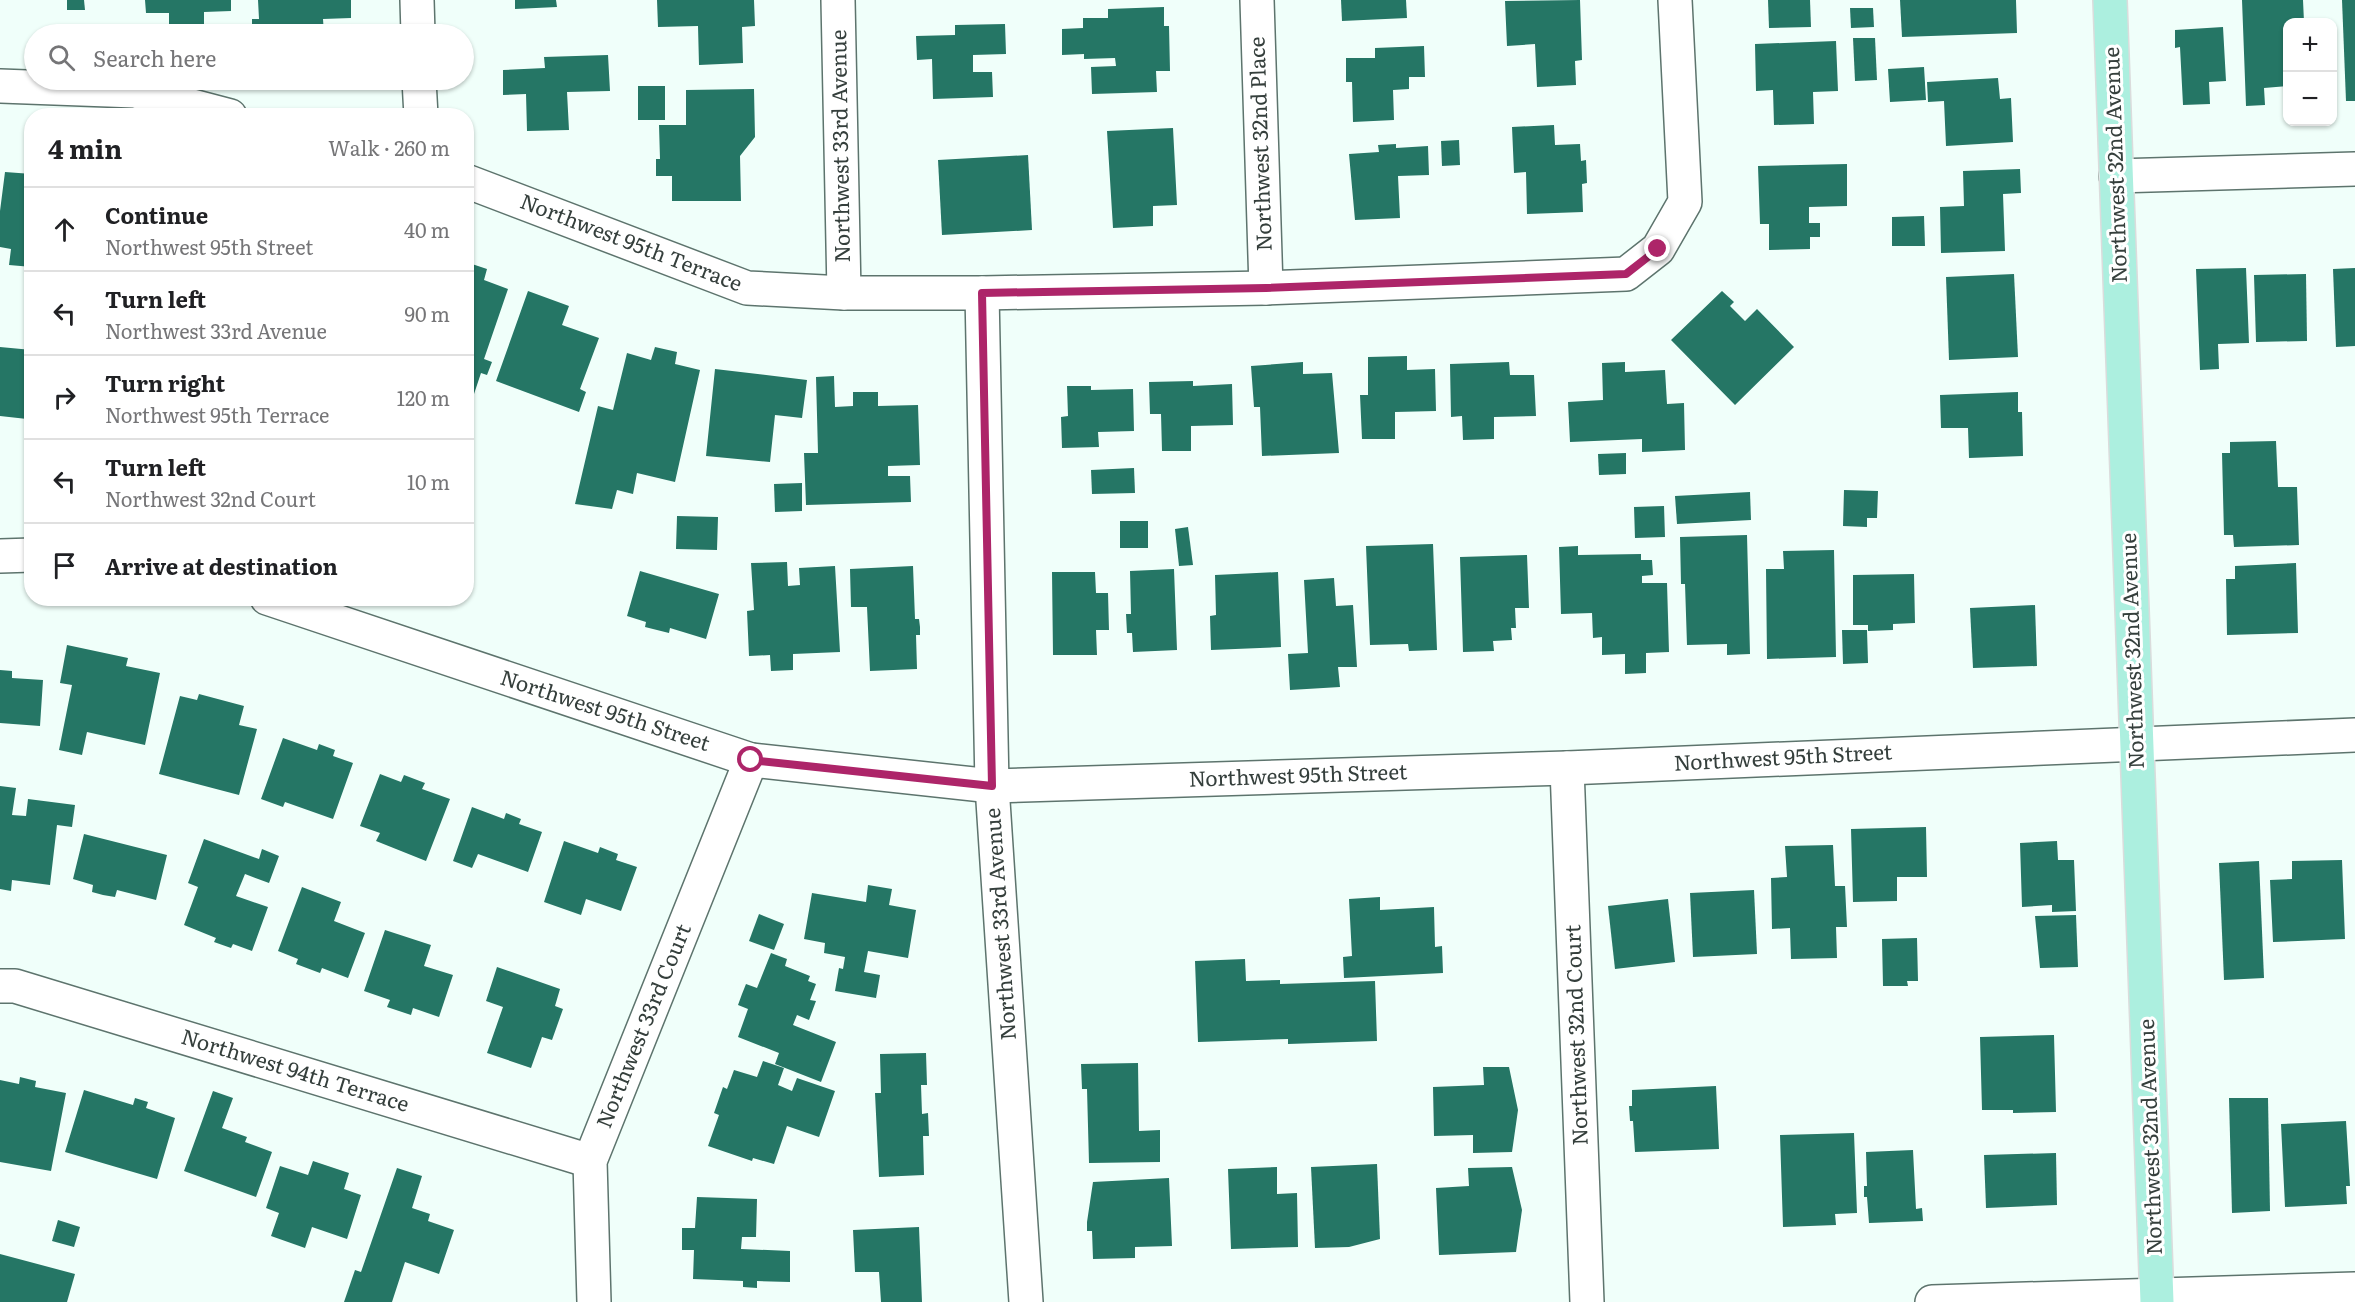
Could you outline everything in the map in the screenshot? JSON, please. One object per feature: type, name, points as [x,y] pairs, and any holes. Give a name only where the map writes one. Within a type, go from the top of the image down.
[{"type":"main road","name":"Northwest 32nd Avenue","points":[[2110,0],[2157,1299]]},
{"type":"street","points":[[417,0],[418,24]]},
{"type":"street","name":"Northwest 33rd Avenue","points":[[838,0],[844,293]]},
{"type":"street","name":"Northwest 32nd Place","points":[[1257,0],[1266,288]]},
{"type":"street","name":"Northwest 95th Terrace","points":[[474,184],[747,288],[844,293],[982,293],[1266,288],[1626,274],[1658,249],[1685,202],[1675,0]]},
{"type":"street","points":[[0,87],[24,88]]},
{"type":"street","points":[[101,90],[135,91],[200,108]]},
{"type":"street","points":[[420,90],[420,108]]},
{"type":"street","points":[[2116,176],[2355,169]]},
{"type":"street","name":"Northwest 33rd Avenue","points":[[982,293],[992,786],[1026,1302]]},
{"type":"street","points":[[0,556],[24,555]]},
{"type":"street","name":"Northwest 95th Street","points":[[291,606],[751,760],[992,786],[1567,768],[2355,735]]},
{"type":"street","name":"Northwest 33rd Court","points":[[594,1302],[590,1161],[751,760]]},
{"type":"street","name":"Northwest 32nd Court","points":[[1567,768],[1587,1302]]},
{"type":"street","name":"Northwest 94th Terrace","points":[[0,986],[15,986],[590,1161]]},
{"type":"street","points":[[1932,1302],[2157,1299],[2355,1289]]},
{"type":"building","points":[[67,0],[84,0],[85,10],[67,10]]},
{"type":"building","points":[[145,0],[231,0],[231,11],[204,12],[204,24],[169,24],[169,13],[146,13]]},
{"type":"building","points":[[258,0],[351,0],[351,18],[323,19],[323,24],[252,24],[252,19],[259,19]]},
{"type":"building","points":[[515,0],[556,0],[557,7],[515,9]]},
{"type":"building","points":[[657,0],[754,0],[755,26],[742,27],[743,63],[699,65],[698,26],[658,27]]},
{"type":"building","points":[[1341,0],[1406,0],[1407,18],[1342,21]]},
{"type":"building","points":[[1580,0],[1582,60],[1575,61],[1576,85],[1537,87],[1535,44],[1507,46],[1505,1]]},
{"type":"building","points":[[1768,0],[1810,0],[1811,27],[1769,28]]},
{"type":"building","points":[[1900,0],[2016,0],[2017,33],[1902,37]]},
{"type":"building","points":[[2242,0],[2303,0],[2304,18],[2283,18],[2283,86],[2264,88],[2265,105],[2246,106]]},
{"type":"building","points":[[2342,0],[2355,0],[2355,101],[2346,101]]},
{"type":"building","points":[[1164,7],[1164,26],[1169,26],[1170,71],[1156,71],[1157,92],[1092,94],[1091,67],[1116,66],[1115,58],[1084,59],[1084,54],[1062,55],[1062,29],[1083,28],[1083,18],[1108,18],[1108,9]]},
{"type":"building","points":[[1850,8],[1873,8],[1874,27],[1851,28]]},
{"type":"building","points":[[1005,24],[1006,54],[973,55],[973,72],[992,72],[993,97],[933,99],[932,59],[917,60],[916,36],[955,35],[955,25]]},
{"type":"building","points":[[2223,27],[2226,81],[2209,82],[2210,104],[2183,105],[2180,47],[2175,48],[2175,30]]},
{"type":"building","points":[[1853,38],[1875,38],[1877,80],[1855,81]]},
{"type":"building","points":[[1836,41],[1838,91],[1813,92],[1814,124],[1774,125],[1773,90],[1756,91],[1755,44]]},
{"type":"building","points":[[1424,46],[1425,77],[1409,77],[1409,89],[1393,90],[1394,120],[1353,122],[1352,82],[1346,82],[1346,58],[1375,58],[1375,48]]},
{"type":"building","points":[[608,55],[610,91],[567,92],[569,130],[527,131],[526,94],[503,95],[503,70],[545,68],[544,57]]},
{"type":"building","points":[[1924,67],[1926,100],[1890,102],[1888,69]]},
{"type":"building","points":[[1998,78],[2000,99],[2011,98],[2013,142],[1946,146],[1944,101],[1928,102],[1927,82]]},
{"type":"building","points":[[638,86],[665,86],[665,120],[638,120]]},
{"type":"building","points":[[754,89],[755,137],[740,156],[741,201],[672,201],[672,176],[656,176],[656,159],[660,159],[659,125],[686,125],[686,90]]},
{"type":"building","points":[[1554,125],[1555,145],[1580,144],[1581,161],[1586,160],[1587,183],[1582,184],[1583,212],[1527,214],[1526,172],[1514,173],[1512,127]]},
{"type":"building","points":[[1173,128],[1177,205],[1153,206],[1153,226],[1113,228],[1107,131]]},
{"type":"building","points":[[1459,140],[1460,165],[1442,166],[1441,141]]},
{"type":"building","points":[[1396,144],[1396,148],[1428,146],[1429,175],[1398,176],[1400,218],[1355,220],[1349,154],[1379,152],[1378,145]]},
{"type":"building","points":[[1028,155],[1032,230],[942,235],[938,160]]},
{"type":"building","points":[[1847,164],[1847,206],[1809,207],[1809,223],[1820,223],[1820,237],[1810,237],[1810,249],[1769,250],[1769,224],[1760,224],[1758,166]]},
{"type":"building","points":[[2020,169],[2021,193],[2003,194],[2005,251],[1941,253],[1940,207],[1964,206],[1963,171]]},
{"type":"building","points":[[5,172],[24,173],[24,266],[9,265],[11,249],[0,247],[0,211]]},
{"type":"building","points":[[1924,216],[1925,246],[1892,246],[1892,217]]},
{"type":"building","points":[[474,265],[487,269],[484,280],[508,289],[484,359],[492,362],[487,375],[481,373],[474,394]]},
{"type":"building","points":[[2246,268],[2249,343],[2218,344],[2219,369],[2200,370],[2196,269]]},
{"type":"building","points":[[2355,268],[2355,346],[2336,347],[2333,269]]},
{"type":"building","points":[[2014,274],[2018,357],[1949,360],[1946,277]]},
{"type":"building","points":[[2306,274],[2307,341],[2256,342],[2254,275]]},
{"type":"building","points":[[528,291],[569,306],[562,325],[599,338],[580,389],[586,392],[579,412],[496,381]]},
{"type":"building","points":[[1722,291],[1734,302],[1730,306],[1745,321],[1757,309],[1794,347],[1735,405],[1671,340]]},
{"type":"building","points":[[0,347],[24,349],[24,419],[0,416]]},
{"type":"building","points":[[655,347],[677,352],[675,364],[700,370],[675,482],[637,473],[633,494],[617,490],[612,509],[575,504],[598,406],[613,410],[627,353],[651,360]]},
{"type":"building","points":[[1407,356],[1407,370],[1435,369],[1436,411],[1395,412],[1395,439],[1362,439],[1360,395],[1368,395],[1368,357]]},
{"type":"building","points":[[1303,362],[1303,374],[1332,373],[1339,453],[1262,456],[1260,407],[1254,407],[1251,366]]},
{"type":"building","points":[[1509,362],[1510,375],[1534,375],[1536,416],[1494,417],[1494,439],[1463,440],[1462,416],[1451,417],[1450,364]]},
{"type":"building","points":[[1625,362],[1625,372],[1665,370],[1667,404],[1684,403],[1685,450],[1642,452],[1642,439],[1570,442],[1568,402],[1603,400],[1602,363]]},
{"type":"building","points":[[715,369],[807,380],[802,418],[775,415],[770,462],[706,456]]},
{"type":"building","points":[[834,376],[835,407],[853,406],[853,392],[878,392],[878,406],[918,405],[920,465],[888,466],[888,476],[910,476],[911,502],[806,505],[804,453],[818,453],[816,377]]},
{"type":"building","points":[[1193,381],[1193,386],[1232,384],[1233,425],[1191,426],[1191,451],[1162,451],[1161,414],[1150,414],[1149,382]]},
{"type":"building","points":[[1067,386],[1091,386],[1091,390],[1133,389],[1134,431],[1098,432],[1099,447],[1062,448],[1061,417],[1068,416]]},
{"type":"building","points":[[2018,392],[2018,412],[2022,412],[2023,456],[1969,458],[1968,428],[1941,428],[1940,395]]},
{"type":"building","points":[[2276,441],[2278,487],[2297,487],[2299,545],[2234,547],[2233,535],[2224,535],[2222,453],[2230,453],[2230,442]]},
{"type":"building","points":[[1626,453],[1626,474],[1599,475],[1598,454]]},
{"type":"building","points":[[1134,468],[1135,493],[1092,494],[1091,470]]},
{"type":"building","points":[[802,483],[802,511],[775,512],[774,484]]},
{"type":"building","points":[[1844,490],[1878,491],[1877,518],[1867,518],[1867,527],[1843,526]]},
{"type":"building","points":[[1750,492],[1751,520],[1677,524],[1675,496]]},
{"type":"building","points":[[1664,506],[1665,537],[1635,538],[1634,507]]},
{"type":"building","points":[[677,516],[718,517],[717,550],[676,549]]},
{"type":"building","points":[[1120,521],[1148,521],[1148,548],[1120,548]]},
{"type":"building","points":[[1188,527],[1193,565],[1179,566],[1175,529]]},
{"type":"building","points":[[1747,535],[1750,654],[1727,655],[1727,644],[1687,645],[1685,584],[1681,584],[1680,537]]},
{"type":"building","points":[[1433,544],[1437,650],[1409,651],[1408,644],[1370,645],[1366,546]]},
{"type":"building","points":[[1578,546],[1578,555],[1641,554],[1641,560],[1652,560],[1653,575],[1642,576],[1642,583],[1667,583],[1669,652],[1646,653],[1646,673],[1625,674],[1625,654],[1602,655],[1602,637],[1593,638],[1592,613],[1561,614],[1559,547]]},
{"type":"building","points":[[1834,550],[1836,657],[1767,659],[1766,569],[1784,569],[1783,551]]},
{"type":"building","points":[[1527,555],[1529,608],[1515,608],[1516,628],[1511,628],[1512,640],[1493,641],[1494,651],[1463,652],[1460,557]]},
{"type":"building","points":[[787,562],[788,586],[800,585],[799,568],[835,566],[840,652],[793,654],[793,670],[771,671],[770,655],[749,656],[747,611],[754,610],[751,563]]},
{"type":"building","points":[[2296,563],[2298,633],[2227,635],[2226,579],[2235,579],[2235,566]]},
{"type":"building","points":[[913,566],[915,619],[919,619],[920,627],[920,635],[916,635],[917,669],[870,671],[867,607],[851,607],[850,569]]},
{"type":"building","points":[[1174,569],[1177,650],[1133,652],[1132,633],[1127,633],[1126,614],[1131,614],[1130,571]]},
{"type":"building","points":[[640,571],[719,594],[706,639],[670,628],[669,633],[645,627],[646,622],[627,616]]},
{"type":"building","points":[[1052,572],[1095,572],[1096,593],[1108,593],[1109,630],[1096,630],[1097,655],[1053,655]]},
{"type":"building","points":[[1278,572],[1281,647],[1211,650],[1210,616],[1216,615],[1215,575]]},
{"type":"building","points":[[1914,574],[1915,623],[1893,624],[1893,630],[1868,631],[1868,625],[1853,625],[1853,575]]},
{"type":"building","points":[[1334,578],[1336,606],[1353,605],[1357,667],[1338,667],[1340,687],[1290,690],[1288,654],[1308,653],[1304,580]]},
{"type":"building","points":[[2035,605],[2037,666],[1973,668],[1970,608]]},
{"type":"building","points":[[1842,630],[1867,630],[1868,663],[1843,664]]},
{"type":"building","points":[[67,645],[128,658],[126,666],[160,673],[145,745],[87,732],[82,755],[59,750],[72,685],[60,683]]},
{"type":"building","points":[[0,670],[12,671],[12,678],[43,680],[40,726],[0,723]]},
{"type":"building","points":[[199,694],[244,706],[239,725],[257,729],[239,795],[159,774],[180,696],[197,700]]},
{"type":"building","points":[[283,738],[317,750],[319,744],[335,750],[333,756],[353,763],[333,819],[285,802],[283,807],[261,799]]},
{"type":"building","points":[[380,774],[401,782],[404,775],[425,783],[422,789],[450,799],[426,861],[376,841],[380,833],[360,826]]},
{"type":"building","points":[[0,786],[16,788],[12,815],[26,816],[28,799],[75,805],[72,827],[57,825],[50,885],[12,880],[11,891],[0,889]]},
{"type":"building","points":[[472,807],[504,819],[506,813],[521,819],[519,824],[542,832],[528,872],[478,854],[472,868],[453,861]]},
{"type":"building","points":[[1926,827],[1927,877],[1897,877],[1897,901],[1853,902],[1851,829]]},
{"type":"building","points":[[84,834],[167,855],[156,900],[117,890],[115,897],[103,895],[92,892],[93,885],[73,879]]},
{"type":"building","points":[[204,839],[259,859],[262,849],[279,856],[269,883],[245,874],[236,896],[268,907],[252,951],[233,944],[231,948],[214,942],[216,938],[184,925],[198,887],[188,883]]},
{"type":"building","points":[[564,841],[598,853],[600,847],[618,854],[616,860],[637,867],[621,911],[586,899],[581,915],[544,902]]},
{"type":"building","points":[[2057,841],[2058,860],[2074,860],[2076,911],[2052,912],[2052,905],[2022,907],[2020,843]]},
{"type":"building","points":[[1833,845],[1835,886],[1845,886],[1847,927],[1836,927],[1837,958],[1791,959],[1790,928],[1772,929],[1771,878],[1787,877],[1785,846]]},
{"type":"building","points":[[2342,860],[2345,939],[2273,942],[2270,880],[2292,879],[2292,861]]},
{"type":"building","points":[[2259,861],[2264,978],[2224,980],[2219,863]]},
{"type":"building","points":[[868,885],[892,889],[889,905],[916,910],[908,958],[868,951],[864,972],[880,975],[876,998],[835,991],[839,968],[843,969],[845,957],[824,953],[825,943],[804,939],[812,893],[866,902]]},
{"type":"building","points":[[302,887],[341,902],[334,921],[365,933],[348,978],[322,968],[320,973],[296,964],[298,959],[278,951]]},
{"type":"building","points":[[1754,890],[1757,954],[1693,957],[1690,893]]},
{"type":"building","points":[[1380,897],[1380,910],[1434,907],[1435,947],[1442,946],[1443,973],[1344,978],[1343,957],[1352,956],[1349,899]]},
{"type":"building","points":[[1668,899],[1675,962],[1615,969],[1608,906]]},
{"type":"building","points":[[759,914],[784,924],[774,950],[749,941]]},
{"type":"building","points":[[2076,915],[2078,967],[2040,968],[2035,916]]},
{"type":"building","points":[[385,930],[431,945],[424,966],[453,975],[439,1017],[413,1008],[411,1015],[387,1007],[390,1000],[364,991]]},
{"type":"building","points":[[1917,938],[1918,981],[1907,981],[1908,986],[1883,986],[1882,939]]},
{"type":"building","points":[[771,953],[787,959],[785,966],[810,976],[808,981],[816,984],[810,1000],[816,1001],[809,1020],[797,1015],[793,1025],[836,1042],[821,1082],[775,1064],[779,1053],[738,1037],[748,1009],[738,1005],[742,994],[746,984],[757,988]]},
{"type":"building","points":[[1245,959],[1246,981],[1280,980],[1280,984],[1375,981],[1377,1041],[1288,1044],[1288,1039],[1198,1042],[1195,961]]},
{"type":"building","points":[[497,967],[560,989],[555,1006],[563,1009],[552,1040],[542,1037],[531,1068],[487,1053],[503,1007],[486,1001]]},
{"type":"building","points":[[2054,1035],[2056,1112],[2013,1113],[2013,1110],[1982,1110],[1980,1037]]},
{"type":"building","points":[[926,1053],[927,1085],[921,1085],[922,1114],[928,1113],[929,1136],[923,1136],[924,1175],[879,1177],[875,1093],[881,1093],[880,1054]]},
{"type":"building","points":[[763,1061],[784,1068],[778,1085],[792,1091],[797,1078],[835,1091],[819,1137],[787,1126],[774,1164],[753,1158],[752,1161],[708,1146],[719,1115],[714,1113],[723,1087],[727,1089],[734,1070],[757,1077]]},
{"type":"building","points":[[1138,1063],[1139,1131],[1160,1130],[1160,1162],[1089,1163],[1087,1089],[1082,1089],[1081,1064]]},
{"type":"building","points":[[1483,1067],[1509,1067],[1518,1110],[1512,1152],[1473,1153],[1473,1135],[1434,1136],[1433,1087],[1484,1085]]},
{"type":"building","points":[[20,1077],[36,1081],[35,1087],[66,1093],[51,1171],[0,1162],[0,1080],[19,1084]]},
{"type":"building","points":[[1716,1086],[1719,1149],[1635,1152],[1633,1121],[1630,1121],[1629,1106],[1632,1106],[1632,1090]]},
{"type":"building","points":[[84,1090],[133,1105],[135,1098],[148,1102],[146,1108],[175,1118],[157,1179],[65,1152]]},
{"type":"building","points":[[213,1091],[233,1098],[222,1128],[247,1137],[245,1142],[272,1152],[256,1197],[184,1171]]},
{"type":"building","points":[[2229,1098],[2268,1098],[2270,1211],[2232,1213]]},
{"type":"building","points":[[2346,1121],[2350,1186],[2346,1186],[2347,1204],[2285,1207],[2281,1124]]},
{"type":"building","points":[[1854,1133],[1857,1213],[1835,1214],[1836,1225],[1783,1227],[1780,1135]]},
{"type":"building","points":[[1913,1150],[1916,1209],[1922,1208],[1923,1221],[1869,1223],[1867,1197],[1864,1197],[1864,1186],[1867,1186],[1866,1152]]},
{"type":"building","points":[[2056,1153],[2057,1205],[1986,1208],[1984,1155]]},
{"type":"building","points":[[313,1161],[349,1173],[344,1189],[361,1195],[347,1239],[312,1227],[305,1248],[271,1236],[279,1213],[266,1208],[280,1166],[308,1175]]},
{"type":"building","points":[[1377,1164],[1380,1239],[1349,1247],[1315,1248],[1311,1167]]},
{"type":"building","points":[[1277,1167],[1277,1194],[1297,1193],[1298,1247],[1231,1249],[1228,1169]]},
{"type":"building","points":[[1512,1167],[1522,1210],[1516,1252],[1439,1255],[1436,1188],[1469,1186],[1468,1168]]},
{"type":"building","points":[[397,1168],[422,1176],[412,1208],[430,1214],[428,1221],[454,1230],[439,1274],[405,1262],[392,1302],[344,1302],[355,1270],[361,1272]]},
{"type":"building","points":[[1169,1178],[1172,1246],[1135,1247],[1135,1258],[1093,1259],[1092,1231],[1087,1231],[1087,1222],[1093,1182]]},
{"type":"building","points":[[697,1197],[757,1199],[756,1237],[742,1237],[741,1249],[790,1251],[790,1282],[757,1281],[757,1288],[743,1287],[743,1281],[693,1279],[694,1250],[682,1250],[682,1228],[695,1228]]},
{"type":"building","points":[[58,1220],[80,1227],[74,1247],[52,1241]]},
{"type":"building","points":[[919,1227],[922,1302],[881,1302],[879,1272],[855,1272],[853,1230]]},
{"type":"building","points":[[0,1254],[75,1274],[67,1302],[0,1302]]},
{"type":"route","points":[[751,760],[992,786],[982,293],[1266,288],[1626,274],[1658,249]]}]
